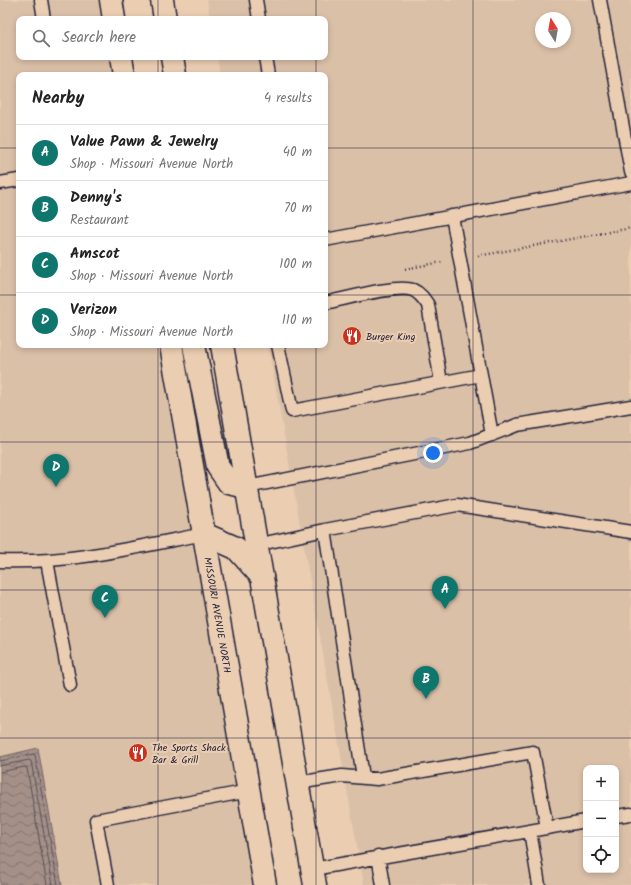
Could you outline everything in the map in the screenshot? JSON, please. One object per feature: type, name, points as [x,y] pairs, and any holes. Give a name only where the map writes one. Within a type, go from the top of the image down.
[{"type":"main road","points":[[111,0],[114,16]]},
{"type":"main road","points":[[162,0],[165,16]]},
{"type":"main road","points":[[122,60],[124,72]]},
{"type":"main road","points":[[172,60],[174,72]]},
{"type":"main road","name":"MISSOURI AVENUE NORTH","points":[[172,348],[265,885]]},
{"type":"main road","points":[[195,348],[218,467],[229,483],[247,487]]},
{"type":"main road","points":[[223,348],[314,877]]},
{"type":"main road","points":[[204,534],[236,548],[262,577]]},
{"type":"lane","points":[[41,0],[44,16]]},
{"type":"lane","points":[[256,0],[259,16]]},
{"type":"lane","points":[[600,0],[631,172]]},
{"type":"lane","points":[[266,60],[268,72]]},
{"type":"lane","points":[[0,183],[16,180]]},
{"type":"lane","points":[[328,239],[631,182]]},
{"type":"lane","points":[[452,216],[492,435]]},
{"type":"lane","points":[[328,302],[399,288],[413,290],[421,296],[428,305],[441,382]]},
{"type":"lane","points":[[279,348],[292,411],[481,375]]},
{"type":"lane","points":[[247,487],[470,443],[517,425],[631,406]]},
{"type":"lane","points":[[256,545],[325,530],[457,505],[631,532]]},
{"type":"lane","points":[[325,530],[363,777]]},
{"type":"lane","points":[[0,562],[47,561],[133,548],[204,534]]},
{"type":"lane","points":[[47,561],[70,685]]},
{"type":"lane","points":[[297,783],[342,776],[377,779],[533,752],[547,828]]},
{"type":"lane","points":[[108,885],[96,820],[249,791]]},
{"type":"lane","points":[[619,816],[631,814]]},
{"type":"lane","points":[[314,877],[378,856],[583,822]]},
{"type":"lane","points":[[530,831],[539,885]]},
{"type":"lane","points":[[378,856],[383,885]]},
{"type":"shaded area","points":[[0,0],[98,0],[101,16],[16,16],[16,60],[108,60],[110,72],[16,72],[16,348],[159,348],[191,533],[188,542],[193,544],[253,885],[62,885],[38,749],[0,757]]},
{"type":"shaded area","points":[[207,0],[631,0],[631,885],[364,885],[269,348],[328,348],[328,72],[220,72],[218,60],[328,60],[328,16],[210,16]]},
{"type":"water","points":[[38,748],[62,885],[0,885],[0,757]]},
{"type":"place","name":"Burger King","points":[[352,336]]},
{"type":"place","name":"Verizon","points":[[56,487]]},
{"type":"place","name":"Value Pawn & Jewelry","points":[[445,609]]},
{"type":"place","name":"Amscot","points":[[105,618]]},
{"type":"place","name":"Denny's","points":[[426,699]]},
{"type":"place","name":"The Sports Shack Bar & Grill","points":[[138,753]]}]
